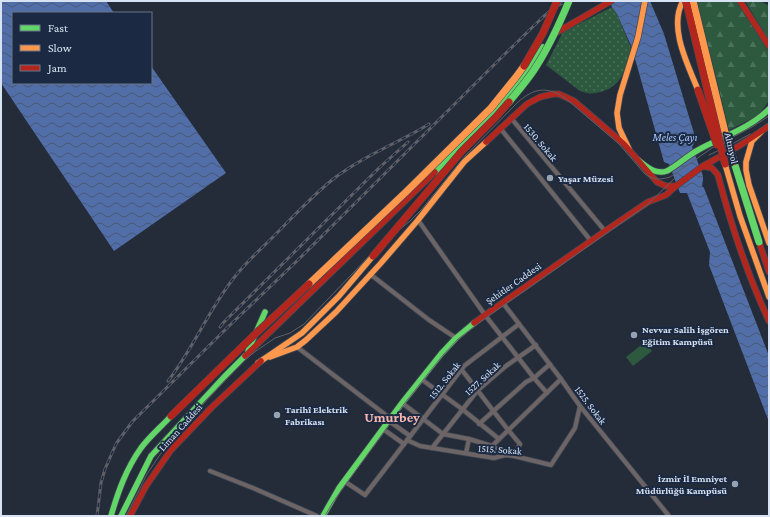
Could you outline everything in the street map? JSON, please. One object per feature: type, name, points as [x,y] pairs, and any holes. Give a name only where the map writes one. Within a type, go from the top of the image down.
[{"type":"main road","points":[[111,516],[125,475],[137,454],[149,439],[250,339],[406,192],[491,108],[526,62],[543,33],[557,1]]},
{"type":"main road","points":[[258,363],[302,333],[350,283],[462,151],[496,118],[515,96],[534,70],[550,42],[569,1]]},
{"type":"main road","points":[[629,149],[621,135],[616,120],[616,109],[640,32],[646,1]]},
{"type":"main road","points":[[684,1],[678,13],[678,32],[725,164]]},
{"type":"main road","name":"Altınyol","points":[[684,1],[725,164],[748,240],[769,297]]},
{"type":"main road","name":"Altınyol","points":[[693,1],[725,132],[769,272]]},
{"type":"main road","points":[[740,1],[769,46]]},
{"type":"main road","points":[[121,516],[134,487],[151,456],[202,399],[438,169],[485,121],[523,78],[556,32],[610,2]]},
{"type":"main road","points":[[258,363],[297,347],[336,312],[418,220],[464,162],[527,104],[540,97],[559,94],[567,97],[582,107],[620,140],[657,182],[666,186],[676,186]]},
{"type":"main road","points":[[638,160],[651,169],[663,172],[694,152],[750,124],[766,113],[769,109]]},
{"type":"main road","name":"Şehitler Caddesi","points":[[323,516],[344,481],[382,429],[441,354],[456,338],[485,315],[605,231],[648,202],[666,195],[703,166],[769,126]]},
{"type":"main road","points":[[761,132],[752,141],[746,162],[746,170],[749,185],[769,242]]},
{"type":"main road","points":[[703,166],[711,167],[718,175],[729,218],[743,260],[769,321]]},
{"type":"main road","points":[[246,355],[265,312]]},
{"type":"main road","name":"Liman Caddesi","points":[[130,516],[146,486],[171,450],[211,408],[258,363]]},
{"type":"street","name":"1530. Sokak","points":[[511,118],[605,231]]},
{"type":"street","points":[[500,128],[591,241]]},
{"type":"street","points":[[418,220],[485,315],[547,393]]},
{"type":"street","points":[[370,274],[429,320],[456,338]]},
{"type":"street","name":"1525. Sokak","points":[[503,303],[536,345],[580,406],[668,516]]},
{"type":"street","name":"1512. Sokak","points":[[344,481],[365,495],[461,369],[519,324]]},
{"type":"street","name":"1527. Sokak","points":[[432,448],[478,390],[506,366],[536,345]]},
{"type":"street","points":[[297,347],[390,420],[407,440]]},
{"type":"street","points":[[479,424],[526,382],[534,378],[550,364]]},
{"type":"street","points":[[461,369],[520,444],[514,456]]},
{"type":"street","points":[[421,379],[462,409],[499,439]]},
{"type":"street","points":[[492,446],[561,379]]},
{"type":"street","points":[[402,403],[443,434],[469,439],[492,446],[505,455]]},
{"type":"street","name":"1515. Sokak","points":[[382,429],[420,446],[494,458],[505,455],[514,456],[551,465],[575,428],[580,406]]},
{"type":"street","points":[[466,453],[469,439]]},
{"type":"street","points":[[210,471],[317,516]]},
{"type":"green space","points":[[697,1],[736,1],[769,52],[769,101],[760,113],[729,130]]},
{"type":"green space","points":[[745,1],[760,1],[769,6],[769,40]]},
{"type":"green space","points":[[612,7],[617,14],[631,48],[625,69],[615,85],[609,89],[593,93],[580,91],[546,65],[563,32]]},
{"type":"green space","points":[[645,342],[652,351],[633,366],[626,357]]},
{"type":"water","points":[[1,1],[106,1],[113,12],[12,12],[12,84],[152,84],[152,67],[226,173],[114,251],[1,83]]},
{"type":"water","name":"Meles Çayı","points":[[610,1],[650,1],[664,34],[696,140],[692,147],[703,176],[702,186],[769,356],[769,422],[709,265],[710,252],[687,193],[680,193],[669,164],[664,162],[632,48]]},
{"type":"tram line","points":[[126,516],[147,474],[159,456],[205,401],[246,359],[256,351],[275,338],[290,333],[304,324],[377,248],[410,221],[422,209],[465,156],[524,97],[535,91],[546,90],[565,98],[618,143],[645,174],[657,179],[670,177],[712,148],[752,127],[769,116]]},
{"type":"tram line","points":[[709,155],[750,134]]},
{"type":"tram line","points":[[325,516],[333,502],[404,404],[443,355],[458,339],[647,205],[676,177]]},
{"type":"railway","points":[[97,516],[101,483],[105,469],[116,444],[132,422],[543,17],[555,7],[567,1]]},
{"type":"railway","points":[[168,381],[233,279],[309,200],[342,172],[429,124]]},
{"type":"railway","points":[[220,327],[380,167],[408,142]]},
{"type":"traffic: fast","points":[[509,102],[528,79],[539,62],[553,37],[569,1]]},
{"type":"traffic: fast","points":[[435,172],[508,96],[523,78],[543,47]]},
{"type":"traffic: fast","points":[[638,160],[648,168],[655,171],[667,171],[696,151],[754,121],[769,109]]},
{"type":"traffic: fast","points":[[734,162],[759,242]]},
{"type":"traffic: fast","points":[[248,351],[265,312]]},
{"type":"traffic: fast","points":[[323,516],[339,488],[402,403],[441,354],[456,338],[474,323]]},
{"type":"traffic: fast","points":[[121,516],[151,456],[245,356]]},
{"type":"traffic: fast","points":[[111,516],[123,481],[131,464],[148,439],[171,416]]},
{"type":"traffic: slow","points":[[629,149],[619,128],[617,113],[620,95],[638,37],[645,1]]},
{"type":"traffic: slow","points":[[683,1],[679,11],[678,22],[681,46],[698,90]]},
{"type":"traffic: slow","points":[[693,1],[725,132],[734,162]]},
{"type":"traffic: slow","points":[[309,284],[406,192],[491,108],[524,66]]},
{"type":"traffic: slow","points":[[761,132],[752,141],[746,162],[746,170],[749,185],[769,243]]},
{"type":"traffic: slow","points":[[270,357],[297,347],[336,312],[418,220],[464,162],[486,142]]},
{"type":"traffic: slow","points":[[725,164],[740,216],[769,297]]},
{"type":"traffic: slow","points":[[258,363],[302,333],[339,296],[373,256]]},
{"type":"traffic: jam","points":[[524,66],[543,33],[557,1]]},
{"type":"traffic: jam","points":[[554,34],[611,1]]},
{"type":"traffic: jam","points":[[686,1],[725,164]]},
{"type":"traffic: jam","points":[[740,1],[769,46]]},
{"type":"traffic: jam","points":[[698,90],[717,145]]},
{"type":"traffic: jam","points":[[486,142],[527,104],[540,97],[559,94],[574,101],[624,144],[657,182],[666,186],[676,186],[703,166],[739,146],[769,126]]},
{"type":"traffic: jam","points":[[373,256],[462,151],[509,102]]},
{"type":"traffic: jam","points":[[703,166],[712,168],[718,175],[740,249],[769,321]]},
{"type":"traffic: jam","points":[[245,356],[435,172]]},
{"type":"traffic: jam","points":[[474,323],[605,231],[648,202],[666,195],[676,186]]},
{"type":"traffic: jam","points":[[759,242],[769,272]]},
{"type":"traffic: jam","points":[[171,416],[309,284]]},
{"type":"traffic: jam","points":[[130,516],[146,486],[171,450],[211,408],[261,361]]},
{"type":"place","name":"Yaşar Müzesi","points":[[550,178]]},
{"type":"place","name":"Nevvar Salih İşgören Eğitim Kampüsü","points":[[634,335]]},
{"type":"place","name":"Tarihî Elektrik Fabrikası","points":[[277,415]]},
{"type":"place","name":"İzmir İl Emniyet Müdürlüğü Kampüsü","points":[[735,484]]},
{"type":"district","name":"Umurbey","points":[[392,417]]}]
